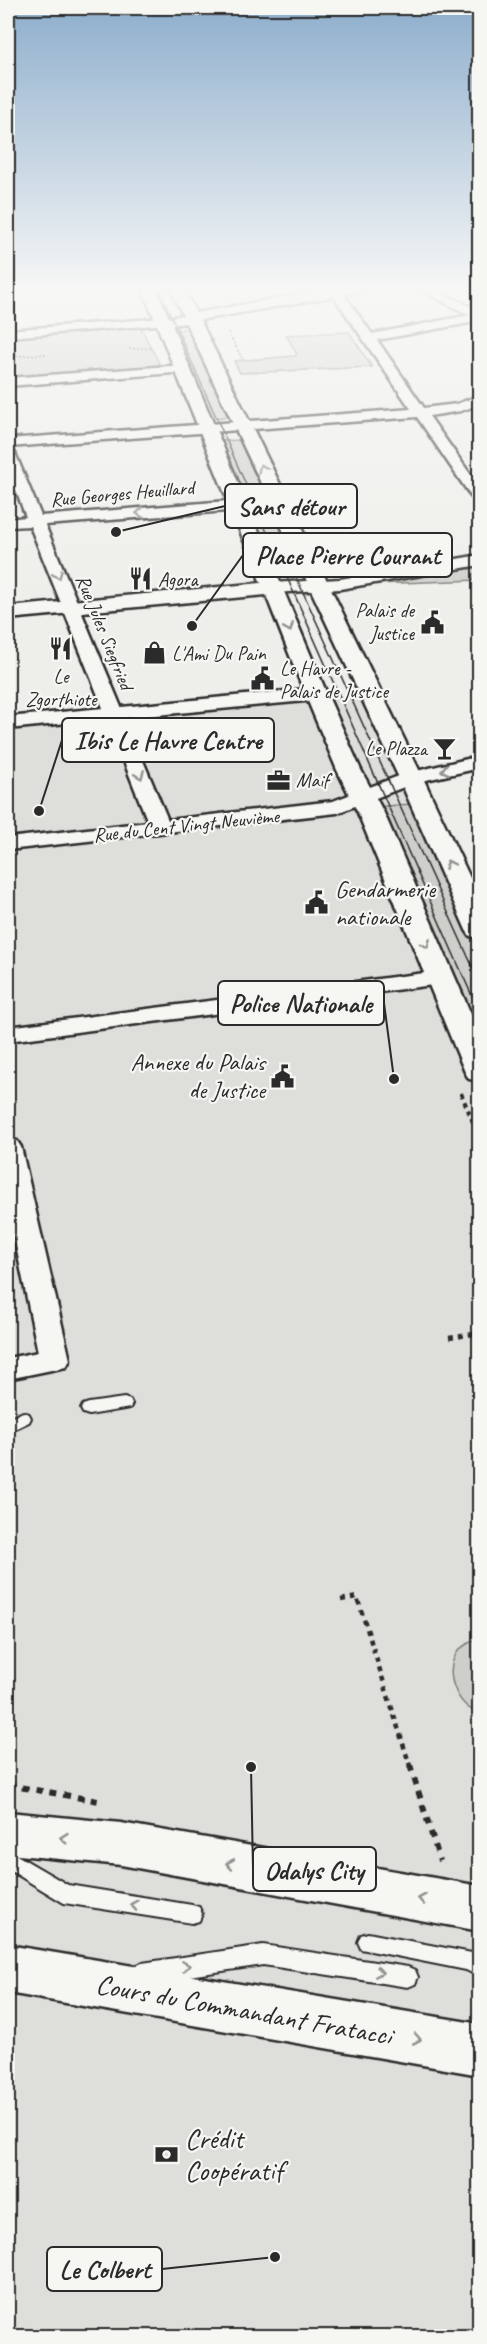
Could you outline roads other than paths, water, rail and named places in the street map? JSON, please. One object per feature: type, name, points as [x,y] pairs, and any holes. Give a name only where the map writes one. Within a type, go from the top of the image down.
[{"type":"street","points":[[195,397],[316,694],[480,1072]]},
{"type":"street","points":[[228,397],[411,778],[480,930]]},
{"type":"street","points":[[409,397],[480,499]]},
{"type":"street","points":[[8,443],[419,412],[461,407],[480,399]]},
{"type":"street","points":[[461,407],[480,417]]},
{"type":"street","name":"Rue Jules Siegfried","points":[[8,453],[161,828]]},
{"type":"street","name":"Rue Georges Heuillard","points":[[8,523],[240,505]]},
{"type":"street","points":[[8,613],[272,588],[340,584],[480,560]]},
{"type":"street","points":[[8,723],[316,694]]},
{"type":"street","name":"Rue du Cent Vingt Neuvième","points":[[8,844],[337,807],[411,778],[480,762]]},
{"type":"street","points":[[8,1034],[440,978]]},
{"type":"street","points":[[8,1147],[55,1360],[8,1368]]},
{"type":"street","points":[[8,1833],[121,1844],[480,1909]]},
{"type":"street","name":"Cours du Commandant Fratacci","points":[[8,1969],[480,2050]]},
{"type":"lane","points":[[89,1409],[124,1404]]},
{"type":"lane","points":[[8,1426],[23,1419]]},
{"type":"lane","points":[[8,1859],[64,1894],[192,1914]]},
{"type":"lane","points":[[368,1942],[470,1961],[480,1967]]},
{"type":"lane","points":[[87,1982],[263,1955],[408,1977]]},
{"type":"tram line","points":[[207,397],[480,1014]]},
{"type":"tram line","points":[[288,559],[480,983]]},
{"type":"place","name":"Sans détour","points":[[116,532]]},
{"type":"place","name":"Agora","points":[[140,579]]},
{"type":"place","name":"Palais de Justice","points":[[432,622]]},
{"type":"place","name":"Place Pierre Courant","points":[[192,626]]},
{"type":"place","name":"Le Zgorthiote","points":[[61,649]]},
{"type":"place","name":"L'Ami Du Pain","points":[[154,653]]},
{"type":"place","name":"Le Havre - Palais de Justice","points":[[262,679]]},
{"type":"place","name":"Le Plazza","points":[[445,748]]},
{"type":"place","name":"Maif","points":[[278,780]]},
{"type":"place","name":"Ibis Le Havre Centre","points":[[39,811]]},
{"type":"place","name":"Gendarmerie nationale","points":[[317,903]]},
{"type":"place","name":"Annexe du Palais de Justice","points":[[283,1076]]},
{"type":"place","name":"Police Nationale","points":[[394,1079]]},
{"type":"place","name":"Odalys City","points":[[251,1767]]},
{"type":"place","name":"Crédit Coopératif","points":[[167,2154]]},
{"type":"place","name":"Le Colbert","points":[[275,2257]]}]
